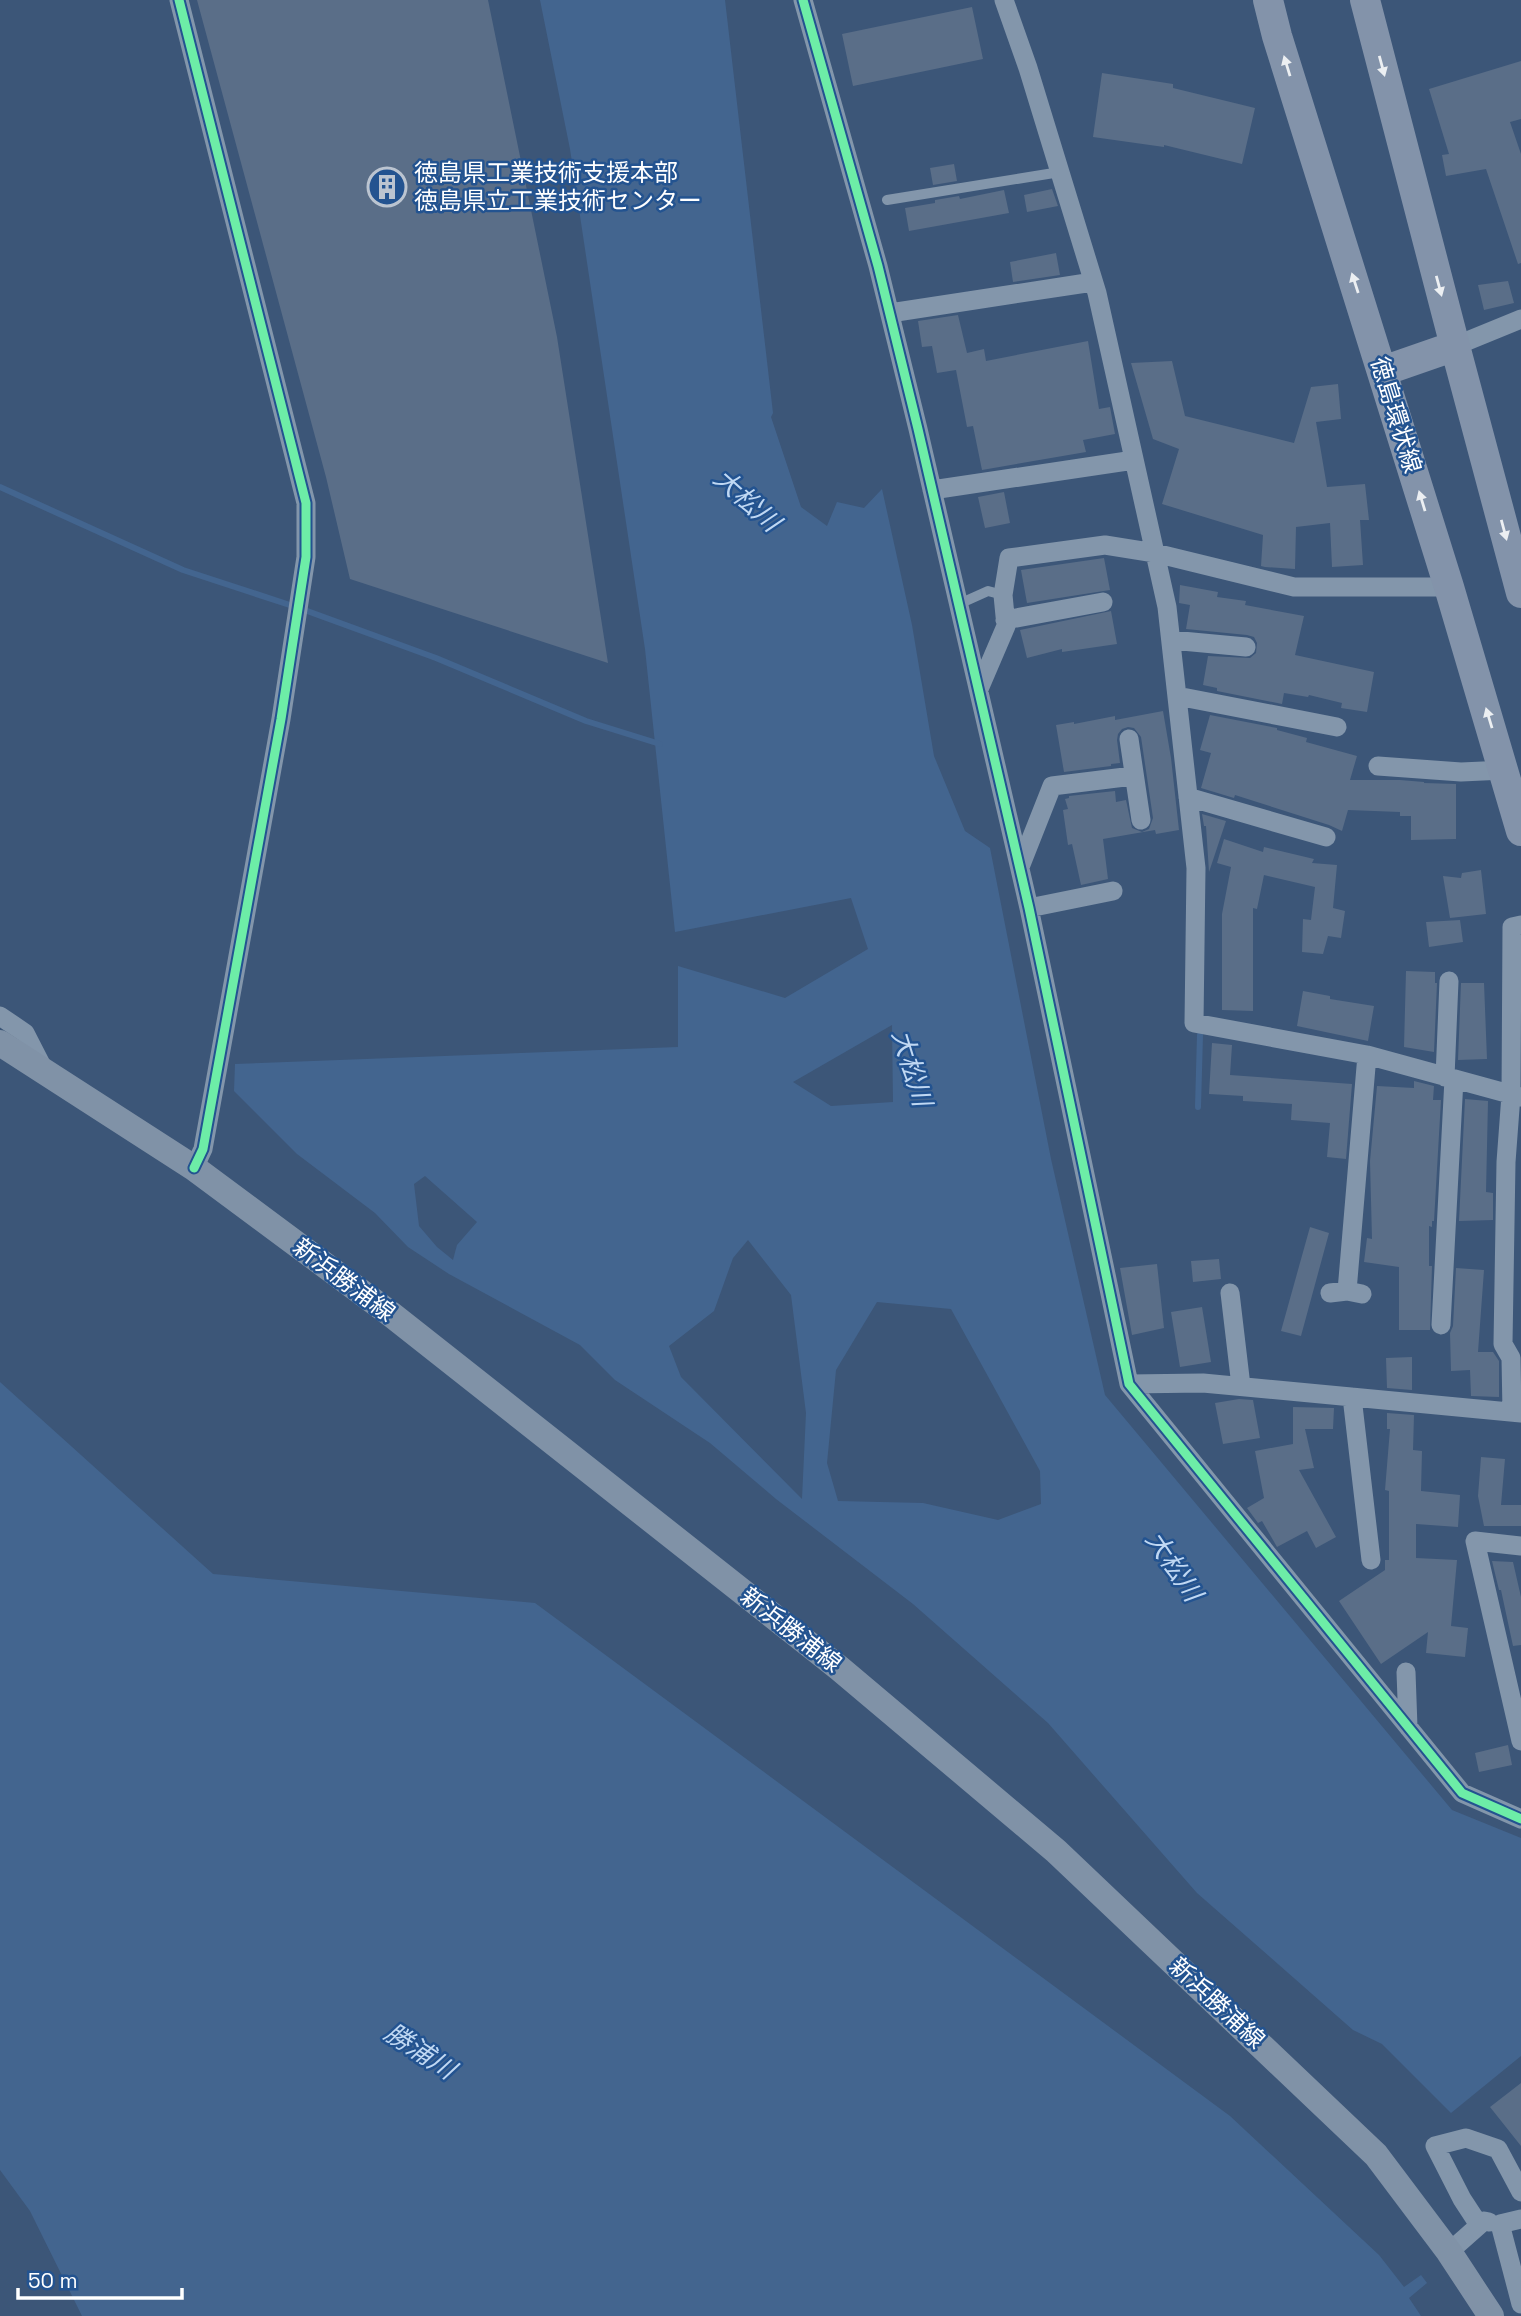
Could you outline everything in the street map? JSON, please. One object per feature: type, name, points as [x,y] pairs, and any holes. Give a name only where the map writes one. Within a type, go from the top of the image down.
[{"type":"main road","name":"徳島環状線","points":[[1268,0],[1505,770],[1521,831]]},
{"type":"main road","points":[[1366,0],[1454,346],[1520,589]]},
{"type":"main road","points":[[1382,371],[1454,346]]},
{"type":"main road","name":"新浜勝浦線","points":[[0,1043],[194,1168],[392,1315],[839,1668],[1056,1851],[1376,2155],[1449,2252],[1491,2316]]},
{"type":"street","points":[[179,0],[306,503],[306,557],[281,719],[202,1149],[194,1168]]},
{"type":"street","points":[[803,0],[890,313],[959,604],[1029,908],[1129,1384],[1462,1793],[1521,1819]]},
{"type":"street","points":[[1004,0],[1028,68],[1093,282],[1167,607],[1196,868],[1194,1023],[1367,1055],[1516,1096]]},
{"type":"street","points":[[890,313],[1093,282]]},
{"type":"street","points":[[1454,346],[1521,319]]},
{"type":"street","points":[[932,490],[1134,460]]},
{"type":"street","points":[[979,689],[1006,626],[1003,595],[1009,558],[1105,545],[1154,553],[1294,587],[1449,587]]},
{"type":"street","points":[[1005,620],[1103,603]]},
{"type":"street","points":[[1171,640],[1246,647]]},
{"type":"street","points":[[1177,696],[1337,727]]},
{"type":"street","points":[[1129,739],[1141,820]]},
{"type":"street","points":[[1378,766],[1461,772],[1505,770]]},
{"type":"street","points":[[1020,867],[1052,786],[1133,776]]},
{"type":"street","points":[[1188,797],[1326,837]]},
{"type":"street","points":[[1029,908],[1113,891]]},
{"type":"street","points":[[1129,1384],[1203,1383],[1517,1413],[1511,1357],[1503,1344],[1506,1162],[1516,1096],[1512,927],[1521,925]]},
{"type":"street","points":[[1441,1325],[1449,1078],[1449,981]]},
{"type":"street","points":[[0,1016],[25,1033],[44,1070]]},
{"type":"street","points":[[1347,1293],[1367,1055]]},
{"type":"street","points":[[1230,1293],[1241,1386]]},
{"type":"street","points":[[1352,1397],[1371,1560]]},
{"type":"street","points":[[1521,1546],[1475,1541],[1521,1741]]},
{"type":"street","points":[[1406,1672],[1408,1727]]},
{"type":"street","points":[[1479,2225],[1462,2199],[1435,2146],[1466,2138],[1498,2149],[1521,2192]]},
{"type":"street","points":[[1449,2252],[1484,2221],[1500,2224],[1521,2219]]},
{"type":"street","points":[[1500,2224],[1521,2304]]},
{"type":"lane","points":[[887,200],[1060,172]]},
{"type":"lane","points":[[959,604],[988,591],[1003,595]]},
{"type":"water","name":"大松川","points":[[540,0],[725,0],[773,413],[771,417],[801,507],[827,526],[837,502],[864,508],[882,489],[912,625],[934,756],[965,831],[990,848],[1051,1159],[1105,1395],[1452,1810],[1521,1838],[1521,2056],[1451,2113],[1382,2044],[1353,2030],[1197,1893],[1048,1723],[913,1604],[776,1499],[710,1443],[615,1380],[580,1345],[449,1274],[408,1247],[375,1213],[297,1154],[234,1091],[235,1064],[678,1047],[678,966],[785,998],[868,949],[851,898],[675,932],[645,649],[570,149]],"holes":[[[892,1025],[893,1102],[831,1106],[793,1082]],[[425,1176],[477,1222],[457,1245],[453,1260],[437,1247],[419,1226],[414,1184]],[[748,1240],[791,1295],[806,1413],[802,1499],[681,1377],[669,1346],[714,1311],[733,1258]],[[877,1302],[951,1309],[1040,1471],[1041,1504],[998,1520],[923,1503],[838,1501],[827,1463],[836,1370]]]},
{"type":"water","name":"勝浦川","points":[[0,1382],[213,1574],[535,1603],[1230,2116],[1379,2255],[1404,2287],[1421,2275],[1427,2283],[1409,2298],[1421,2316],[82,2316],[30,2211],[0,2170]]},
{"type":"building","name":"徳島県工業技術支援本部 徳島県立工業技術センター","points":[[197,0],[488,0],[557,337],[608,663],[350,579],[326,477]]},
{"type":"building","points":[[972,7],[983,59],[853,86],[842,34]]},
{"type":"building","points":[[1521,61],[1521,119],[1510,122],[1521,154],[1521,263],[1518,264],[1486,169],[1446,176],[1442,155],[1449,154],[1429,89]]},
{"type":"building","points":[[1102,73],[1173,84],[1173,88],[1255,108],[1242,164],[1164,145],[1093,137]]},
{"type":"building","points":[[954,164],[957,181],[933,185],[930,168]]},
{"type":"building","points":[[1052,189],[1058,206],[1027,212],[1024,195]]},
{"type":"building","points":[[1004,190],[1009,213],[909,231],[905,208],[935,203],[935,200],[959,196],[960,199]]},
{"type":"building","points":[[1056,253],[1060,275],[1013,282],[1010,262]]},
{"type":"building","points":[[1508,281],[1514,303],[1484,310],[1478,285]]},
{"type":"building","points":[[958,315],[967,353],[984,349],[986,361],[1088,341],[1099,409],[1110,407],[1115,434],[1083,440],[1086,452],[982,470],[973,426],[967,427],[956,370],[937,373],[932,346],[922,347],[918,321]]},
{"type":"building","points":[[1172,361],[1185,416],[1294,443],[1311,387],[1338,384],[1341,419],[1316,422],[1327,487],[1365,484],[1369,520],[1360,520],[1363,565],[1332,567],[1330,523],[1296,527],[1295,569],[1265,567],[1261,566],[1263,535],[1162,504],[1179,449],[1153,439],[1131,363]]},
{"type":"building","points":[[1004,492],[1010,523],[985,528],[978,497]]},
{"type":"building","points":[[1104,558],[1110,590],[1027,603],[1021,570]]},
{"type":"building","points":[[1180,585],[1218,592],[1217,597],[1246,601],[1245,605],[1304,616],[1295,655],[1374,672],[1367,712],[1341,708],[1342,703],[1309,695],[1284,693],[1282,704],[1217,691],[1217,688],[1203,685],[1208,656],[1250,658],[1256,653],[1257,643],[1254,637],[1247,635],[1186,629],[1190,605],[1179,603]]},
{"type":"building","points":[[1111,611],[1117,644],[1062,652],[1062,649],[1027,658],[1020,630]]},
{"type":"building","points":[[1163,711],[1179,830],[1156,834],[1155,830],[1103,839],[1108,879],[1081,885],[1072,844],[1068,845],[1063,810],[1068,809],[1065,799],[1069,796],[1115,791],[1116,802],[1126,800],[1132,828],[1142,832],[1149,829],[1153,818],[1141,737],[1134,728],[1122,729],[1117,740],[1120,763],[1064,772],[1056,725],[1115,716],[1115,720]]},
{"type":"building","points":[[1210,715],[1277,728],[1307,738],[1306,742],[1357,756],[1350,780],[1456,784],[1456,839],[1411,840],[1411,816],[1400,816],[1400,812],[1348,810],[1342,831],[1235,795],[1234,798],[1201,788],[1211,753],[1200,750]]},
{"type":"building","points":[[1202,814],[1226,821],[1209,872],[1206,826]]},
{"type":"building","points":[[1224,839],[1263,852],[1264,847],[1314,859],[1312,863],[1337,865],[1333,908],[1345,911],[1341,938],[1328,936],[1323,954],[1302,952],[1303,919],[1311,920],[1315,887],[1264,875],[1257,909],[1253,908],[1253,1011],[1222,1010],[1222,914],[1231,867],[1217,863]]},
{"type":"building","points":[[1481,870],[1486,914],[1450,918],[1443,876],[1461,878],[1462,873]]},
{"type":"building","points":[[1460,920],[1463,942],[1429,947],[1426,922]]},
{"type":"building","points":[[1406,971],[1435,972],[1437,983],[1434,1052],[1404,1047]]},
{"type":"building","points":[[1461,983],[1484,983],[1487,1059],[1458,1060]]},
{"type":"building","points":[[1303,991],[1330,996],[1330,999],[1374,1006],[1368,1041],[1297,1026]]},
{"type":"building","points":[[1212,1043],[1232,1045],[1230,1075],[1352,1084],[1346,1159],[1327,1157],[1330,1123],[1291,1120],[1292,1104],[1243,1101],[1243,1096],[1209,1094]]},
{"type":"building","points":[[1414,1081],[1434,1086],[1433,1100],[1441,1100],[1434,1221],[1432,1227],[1429,1226],[1429,1266],[1432,1266],[1430,1330],[1399,1330],[1399,1267],[1364,1262],[1367,1238],[1372,1239],[1370,1161],[1377,1086],[1414,1088]]},
{"type":"building","points":[[1465,1099],[1488,1101],[1486,1192],[1493,1193],[1493,1220],[1459,1221]]},
{"type":"building","points":[[1310,1227],[1329,1233],[1301,1336],[1281,1331]]},
{"type":"building","points":[[1219,1259],[1221,1279],[1193,1282],[1191,1261]]},
{"type":"building","points":[[1157,1264],[1164,1328],[1132,1335],[1120,1268]]},
{"type":"building","points":[[1456,1268],[1484,1270],[1478,1352],[1493,1352],[1499,1361],[1499,1397],[1471,1396],[1470,1370],[1451,1371],[1450,1333],[1453,1326]]},
{"type":"building","points":[[1202,1307],[1211,1362],[1180,1367],[1171,1312]]},
{"type":"building","points":[[1412,1357],[1412,1390],[1387,1388],[1386,1358]]},
{"type":"building","points":[[1253,1400],[1260,1438],[1223,1444],[1215,1403]]},
{"type":"building","points":[[1293,1407],[1334,1408],[1333,1429],[1305,1429],[1314,1468],[1299,1470],[1336,1537],[1316,1548],[1307,1531],[1277,1547],[1262,1521],[1258,1523],[1247,1508],[1264,1498],[1255,1451],[1293,1444]]},
{"type":"building","points":[[1387,1413],[1414,1415],[1413,1450],[1422,1451],[1421,1491],[1460,1495],[1458,1527],[1416,1524],[1416,1558],[1457,1560],[1451,1626],[1468,1628],[1465,1657],[1426,1653],[1428,1632],[1381,1664],[1339,1601],[1385,1570],[1385,1560],[1389,1560],[1389,1491],[1385,1490],[1390,1429],[1387,1429]]},
{"type":"building","points":[[1481,1457],[1505,1459],[1501,1505],[1521,1505],[1521,1526],[1484,1526],[1478,1496]]},
{"type":"building","points":[[1492,1561],[1513,1562],[1521,1597],[1521,1645],[1513,1646]]},
{"type":"building","points":[[1508,1745],[1512,1765],[1479,1772],[1475,1753]]},
{"type":"building","points":[[1521,2083],[1521,2146],[1490,2107]]},
{"type":"waterway","points":[[0,487],[183,570],[299,608],[436,658],[586,721],[660,744]]},
{"type":"waterway","points":[[1198,1107],[1200,1035]]},
{"type":"cycle path","points":[[179,0],[306,503],[306,557],[281,719],[203,1149],[194,1168]]},
{"type":"cycle path","points":[[803,0],[878,266],[918,429],[1029,908],[1129,1384],[1462,1793],[1521,1819]]},
{"type":"place","name":"徳島県工業技術支援本部 徳島県立工業技術センター","points":[[387,187]]}]
